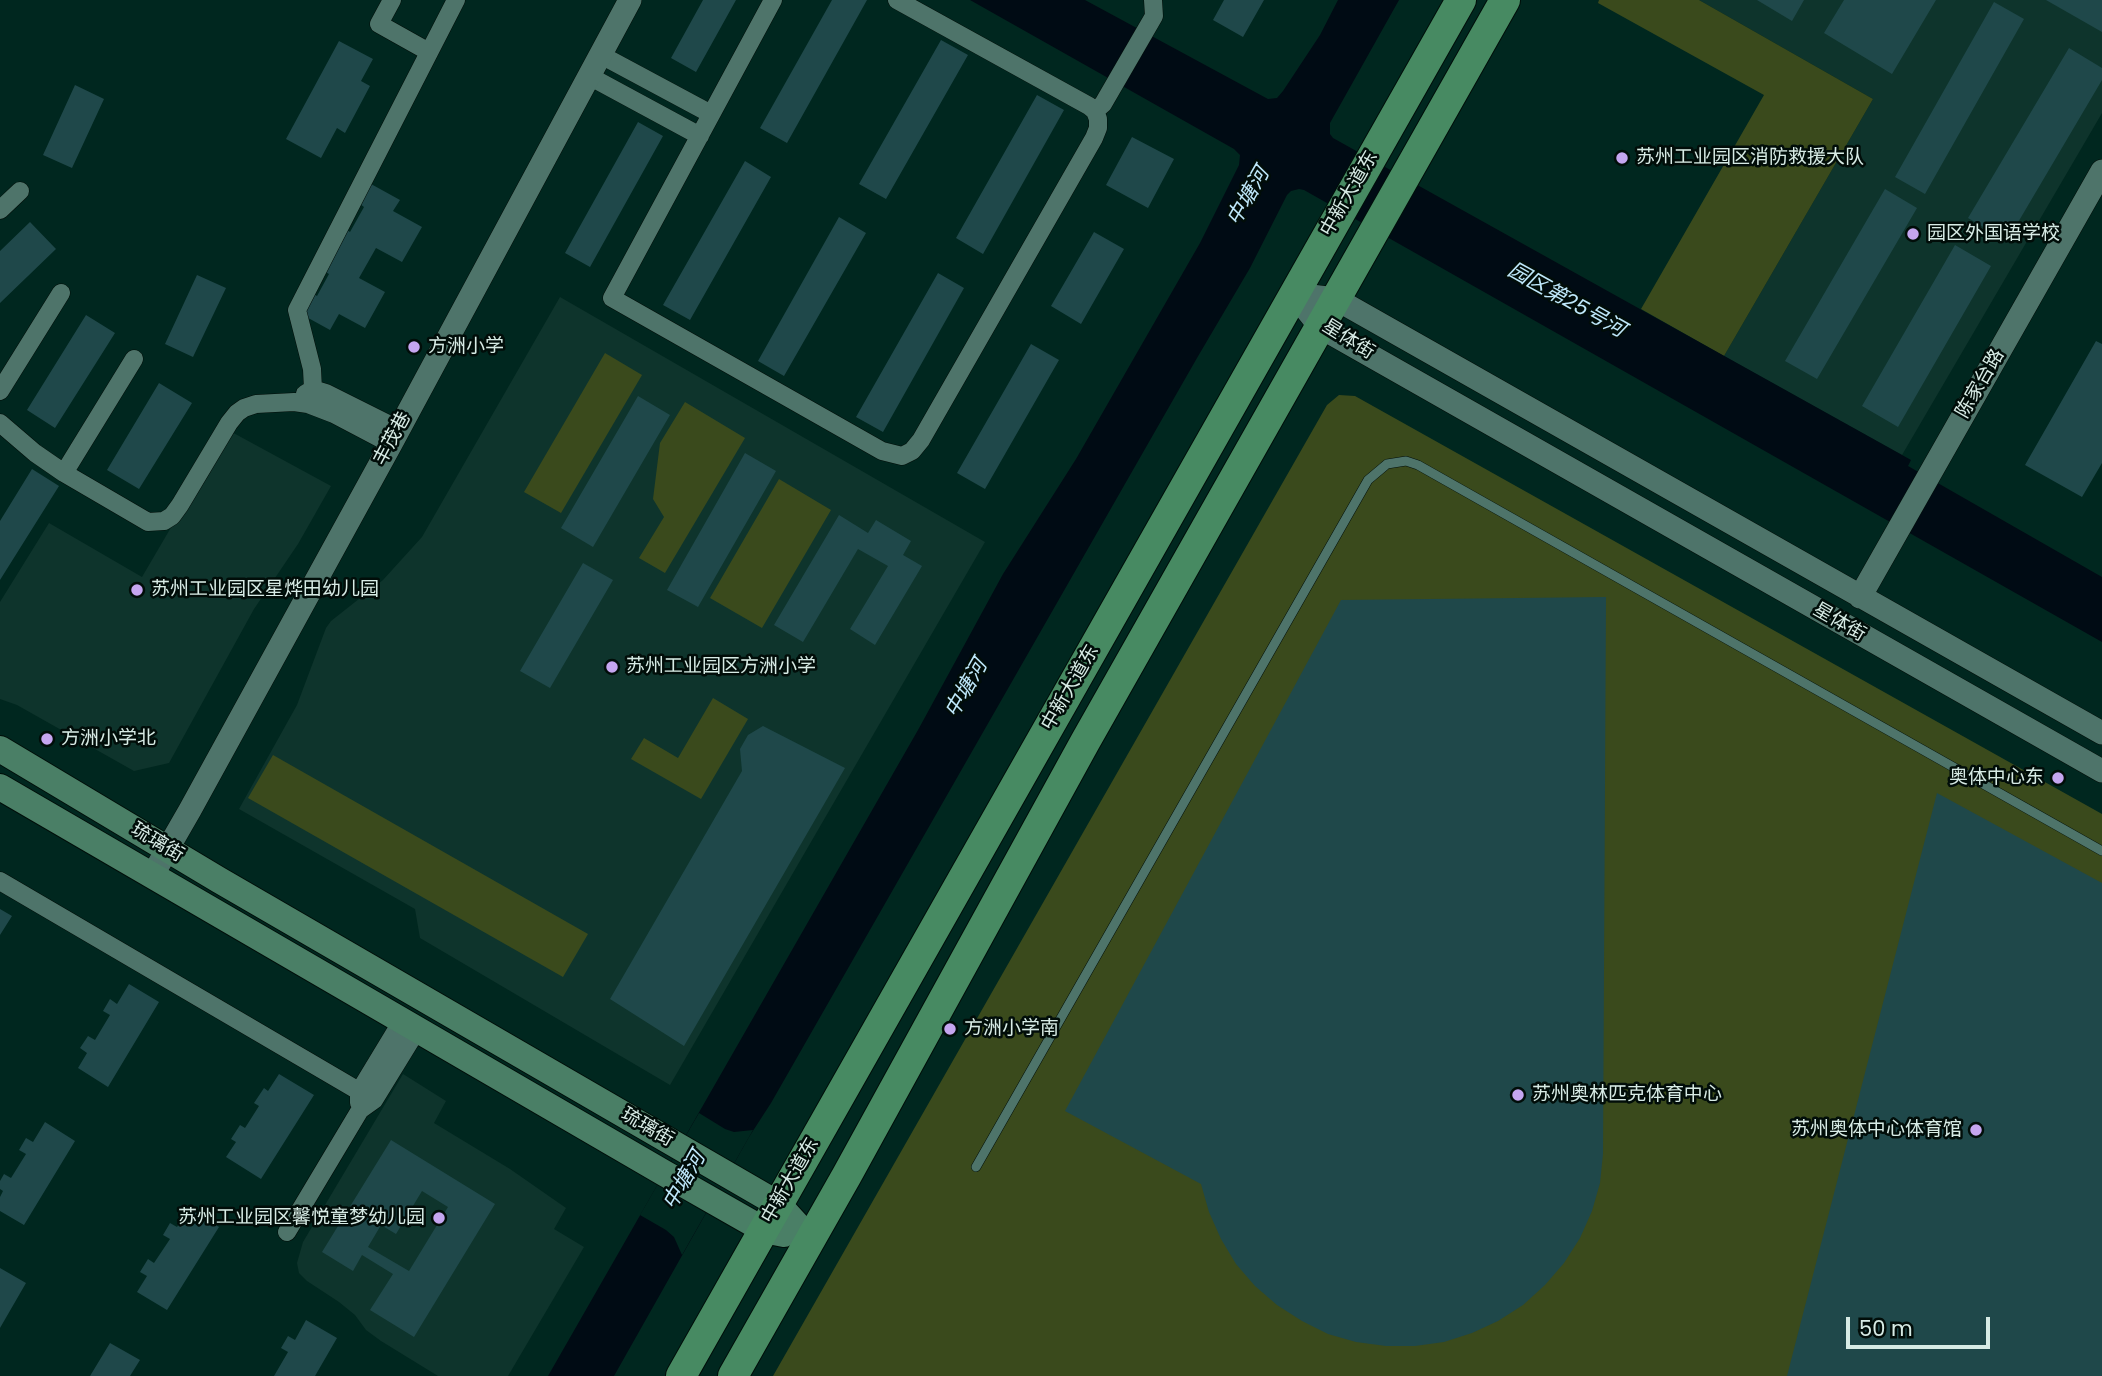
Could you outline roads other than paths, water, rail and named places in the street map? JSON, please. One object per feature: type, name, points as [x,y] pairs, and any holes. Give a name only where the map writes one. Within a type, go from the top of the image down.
[{"type":"main road","name":"中新大道东","points":[[681,1376],[1461,0]]},
{"type":"main road","name":"中新大道东","points":[[733,1376],[1085,743],[1506,0]]},
{"type":"main road","name":"琉璃街","points":[[0,749],[727,1175],[771,1217]]},
{"type":"main road","name":"琉璃街","points":[[0,787],[713,1201],[771,1217],[810,1239]]},
{"type":"street","points":[[392,0],[379,24],[429,52]]},
{"type":"street","points":[[305,398],[312,369],[297,310],[456,0]]},
{"type":"street","name":"丰茂巷","points":[[152,876],[394,437],[630,0]]},
{"type":"street","points":[[773,0],[612,298],[882,451],[902,456],[912,452],[921,440],[1094,138],[1098,119],[1089,106],[897,0]]},
{"type":"street","points":[[1095,111],[1103,104],[1154,16],[1153,0]]},
{"type":"street","points":[[601,55],[712,114]]},
{"type":"street","points":[[589,76],[700,136]]},
{"type":"street","name":"陈家台路","points":[[1860,597],[2102,171]]},
{"type":"street","points":[[0,210],[20,191]]},
{"type":"street","points":[[0,391],[61,293]]},
{"type":"street","name":"星体街","points":[[1294,294],[1336,299],[2102,733]]},
{"type":"street","name":"星体街","points":[[1294,294],[1320,327],[2102,771]]},
{"type":"street","points":[[64,473],[134,359]]},
{"type":"street","points":[[3,433],[64,473],[148,522],[164,521],[172,516],[237,413],[244,408],[305,398],[341,400],[394,437]]},
{"type":"street","points":[[0,881],[364,1101]]},
{"type":"street","points":[[286,1232],[410,1026]]},
{"type":"lane","points":[[976,1167],[1367,480],[1387,464],[1406,461],[1418,465],[2102,851]]},
{"type":"water","points":[[970,0],[1085,0],[1268,99],[1277,98],[1283,91],[1320,35],[1338,0],[1399,0],[1330,123],[1330,134],[1333,138],[1911,460],[1908,466],[2102,577],[2102,642],[1304,190],[1291,191],[1250,268],[614,1376],[548,1376],[918,730],[1003,574],[1076,459],[1200,243],[1239,165],[1240,155],[1234,149]]},
{"type":"place","name":"苏州工业园区消防救援大队","points":[[1622,158]]},
{"type":"place","name":"园区外国语学校","points":[[1913,234]]},
{"type":"place","name":"方洲小学","points":[[414,347]]},
{"type":"place","name":"苏州工业园区星烨田幼儿园","points":[[137,590]]},
{"type":"place","name":"苏州工业园区方洲小学","points":[[612,667]]},
{"type":"place","name":"方洲小学北","points":[[47,739]]},
{"type":"place","name":"奥体中心东","points":[[2058,778]]},
{"type":"place","name":"方洲小学南","points":[[950,1029]]},
{"type":"place","name":"苏州奥林匹克体育中心","points":[[1518,1095]]},
{"type":"place","name":"苏州奥体中心体育馆","points":[[1976,1130]]},
{"type":"place","name":"苏州工业园区馨悦童梦幼儿园","points":[[439,1218]]},
{"type":"water label","name":"中塘河","points":[[1249,197]]},
{"type":"water label","name":"园区第25号河","points":[[1566,301]]},
{"type":"water label","name":"中塘河","points":[[967,689]]},
{"type":"water label","name":"中塘河","points":[[685,1181]]}]
